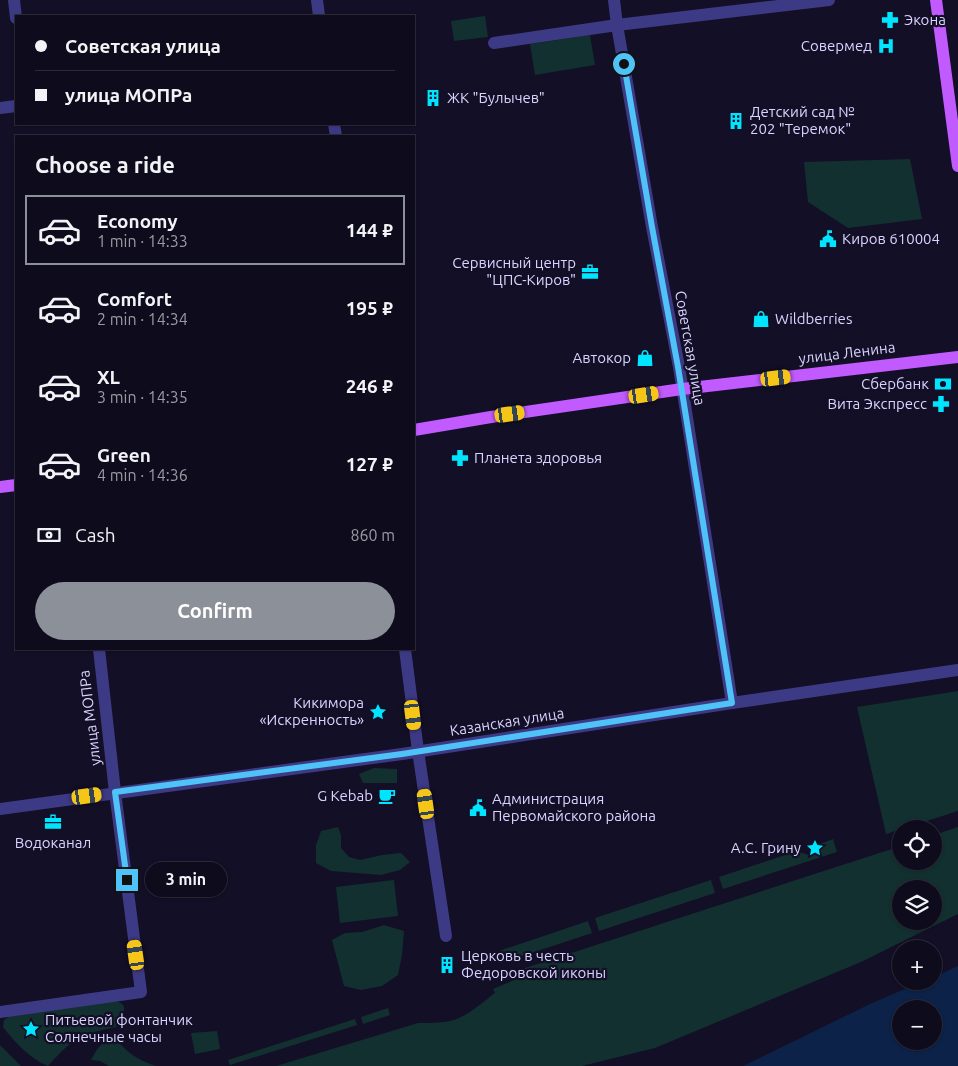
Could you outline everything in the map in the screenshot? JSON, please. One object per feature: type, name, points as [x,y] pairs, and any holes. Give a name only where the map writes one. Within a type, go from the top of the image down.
[{"type":"main road","points":[[936,0],[958,166]]},
{"type":"main road","name":"улица Ленина","points":[[415,430],[682,389],[958,357]]},
{"type":"main road","points":[[0,487],[15,485]]},
{"type":"street","points":[[14,0],[16,15]]},
{"type":"street","points":[[317,0],[319,15]]},
{"type":"street","name":"Советская улица","points":[[614,0],[652,227],[672,328],[732,703]]},
{"type":"street","points":[[494,42],[617,25],[829,0]]},
{"type":"street","points":[[0,108],[15,106]]},
{"type":"street","name":"улица МОПРа","points":[[0,1012],[141,992],[99,650]]},
{"type":"street","points":[[405,650],[418,751],[446,936]]},
{"type":"street","name":"Казанская улица","points":[[0,809],[418,751],[958,670]]},
{"type":"green space","points":[[485,16],[488,37],[454,41],[451,21]]},
{"type":"green space","points":[[590,35],[595,65],[535,75],[530,44]]},
{"type":"green space","points":[[910,159],[922,219],[848,228],[808,202],[804,162]]},
{"type":"green space","points":[[958,691],[958,811],[930,820],[892,820],[892,832],[886,834],[857,707]]},
{"type":"green space","points":[[374,768],[397,769],[397,783],[363,783],[359,774]]},
{"type":"green space","points":[[338,827],[341,835],[341,848],[349,857],[360,860],[401,853],[410,862],[400,870],[381,875],[331,871],[316,863],[316,845],[321,831]]},
{"type":"green space","points":[[958,827],[958,914],[942,922],[942,880],[892,880],[892,930],[926,930],[905,940],[892,940],[892,947],[861,962],[655,1048],[582,1066],[276,1066],[418,1023],[441,1022],[460,1018],[495,993],[493,989],[521,977],[519,970],[892,849],[892,870],[942,870],[942,832]]},
{"type":"green space","points":[[833,839],[837,852],[723,889],[719,877],[797,851],[811,856],[817,854],[820,850],[820,844]]},
{"type":"green space","points":[[394,880],[398,916],[340,923],[336,887]]},
{"type":"green space","points":[[711,880],[715,893],[599,931],[595,918]]},
{"type":"green space","points":[[588,921],[592,933],[504,962],[498,960],[493,953]]},
{"type":"green space","points":[[384,925],[404,931],[398,975],[382,986],[361,990],[344,986],[332,940],[345,933],[362,932]]},
{"type":"green space","points":[[116,1001],[124,1006],[124,1012],[116,1027],[79,1038],[63,1050],[48,1066],[41,1063],[17,1044],[3,1027],[4,1020],[10,1016]]},
{"type":"green space","points":[[388,1008],[390,1015],[363,1024],[361,1017]]},
{"type":"green space","points":[[355,1019],[357,1025],[230,1065],[228,1060]]},
{"type":"green space","points":[[217,1031],[220,1049],[195,1054],[191,1033]]},
{"type":"green space","points":[[115,1038],[133,1055],[156,1066],[109,1066],[100,1061],[91,1060],[100,1046],[106,1041]]},
{"type":"green space","points":[[0,1045],[21,1066],[0,1066]]},
{"type":"water","points":[[958,966],[958,1066],[743,1066],[902,990],[942,990],[942,973]]},
{"type":"place","name":"Экона","points":[[890,20]]},
{"type":"place","name":"Совермед","points":[[886,46]]},
{"type":"place","name":"ЖК \"Булычев\"","points":[[433,98]]},
{"type":"place","name":"Детский сад № 202 \"Теремок\"","points":[[736,121]]},
{"type":"place","name":"Киров 610004","points":[[828,239]]},
{"type":"place","name":"Сервисный центр \"ЦПС-Киров\"","points":[[590,272]]},
{"type":"place","name":"Wildberries","points":[[761,319]]},
{"type":"place","name":"Автокор","points":[[645,358]]},
{"type":"place","name":"Сбербанк","points":[[943,384]]},
{"type":"place","name":"Вита Экспресс","points":[[941,404]]},
{"type":"place","name":"Планета здоровья","points":[[460,458]]},
{"type":"place","name":"Кикимора «Искренность»","points":[[378,712]]},
{"type":"place","name":"G Kebab","points":[[387,796]]},
{"type":"place","name":"Администрация Первомайского района","points":[[478,808]]},
{"type":"place","name":"Водоканал","points":[[53,822]]},
{"type":"place","name":"А.С. Грину","points":[[815,848]]},
{"type":"place","name":"Церковь в честь Федоровской иконы","points":[[447,965]]},
{"type":"place","name":"Питьевой фонтанчик Солнечные часы","points":[[31,1029]]},
{"type":"route","points":[[127,880],[115,792],[402,754],[732,703],[678,367],[624,64]]}]
